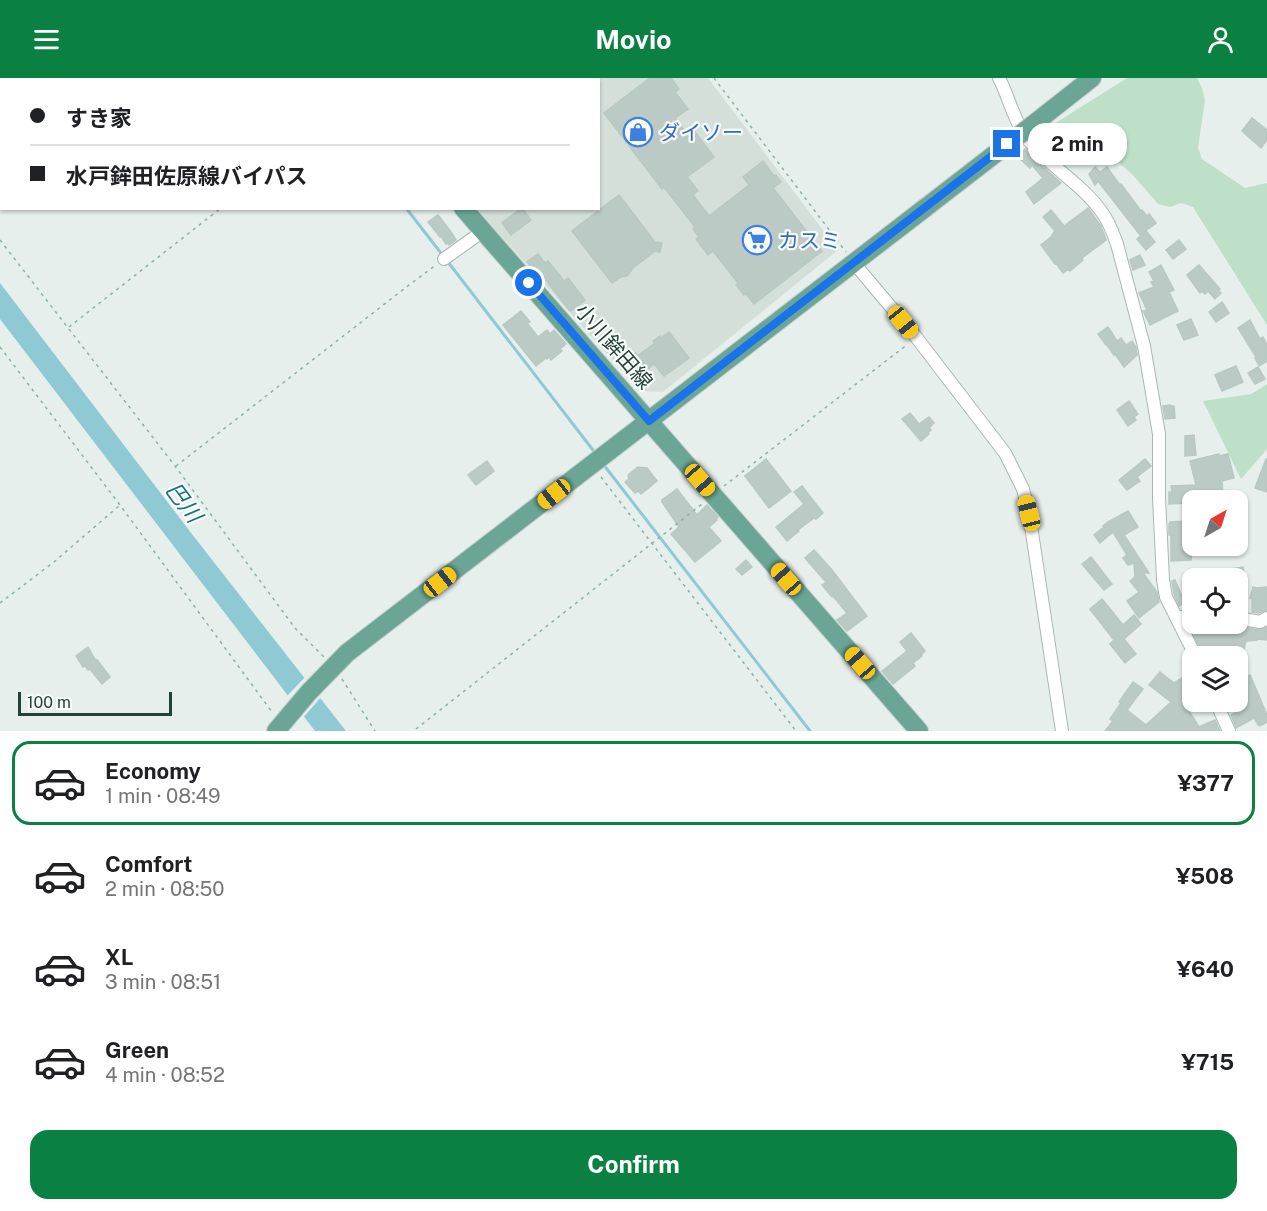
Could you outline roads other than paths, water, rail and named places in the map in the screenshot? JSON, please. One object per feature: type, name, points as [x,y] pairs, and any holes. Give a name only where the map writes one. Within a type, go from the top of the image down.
[{"type":"main road","points":[[281,725],[331,668],[364,640],[1092,78]]},
{"type":"main road","name":"小川鉾田線","points":[[465,210],[919,731]]},
{"type":"street","points":[[1004,81],[1012,110],[1024,135],[1102,211],[1117,244],[1144,346],[1159,434],[1159,498],[1166,597],[1190,646]]},
{"type":"street","points":[[446,258],[483,231]]},
{"type":"street","points":[[854,263],[916,338],[1005,453],[1023,489],[1029,513],[1062,731]]},
{"type":"street","points":[[1176,617],[1182,617]]},
{"type":"street","points":[[1248,620],[1260,622],[1267,618]]},
{"type":"street","points":[[1220,712],[1229,731]]},
{"type":"water","points":[[0,283],[346,731],[315,731],[0,319]]},
{"type":"waterway","points":[[408,210],[444,257]]},
{"type":"waterway","points":[[448,262],[596,454]]},
{"type":"waterway","points":[[603,464],[810,731]]},
{"type":"place","name":"ダイソー","points":[[638,132]]},
{"type":"place","name":"カスミ","points":[[757,240]]},
{"type":"water label","name":"巴川","points":[[184,502]]}]
